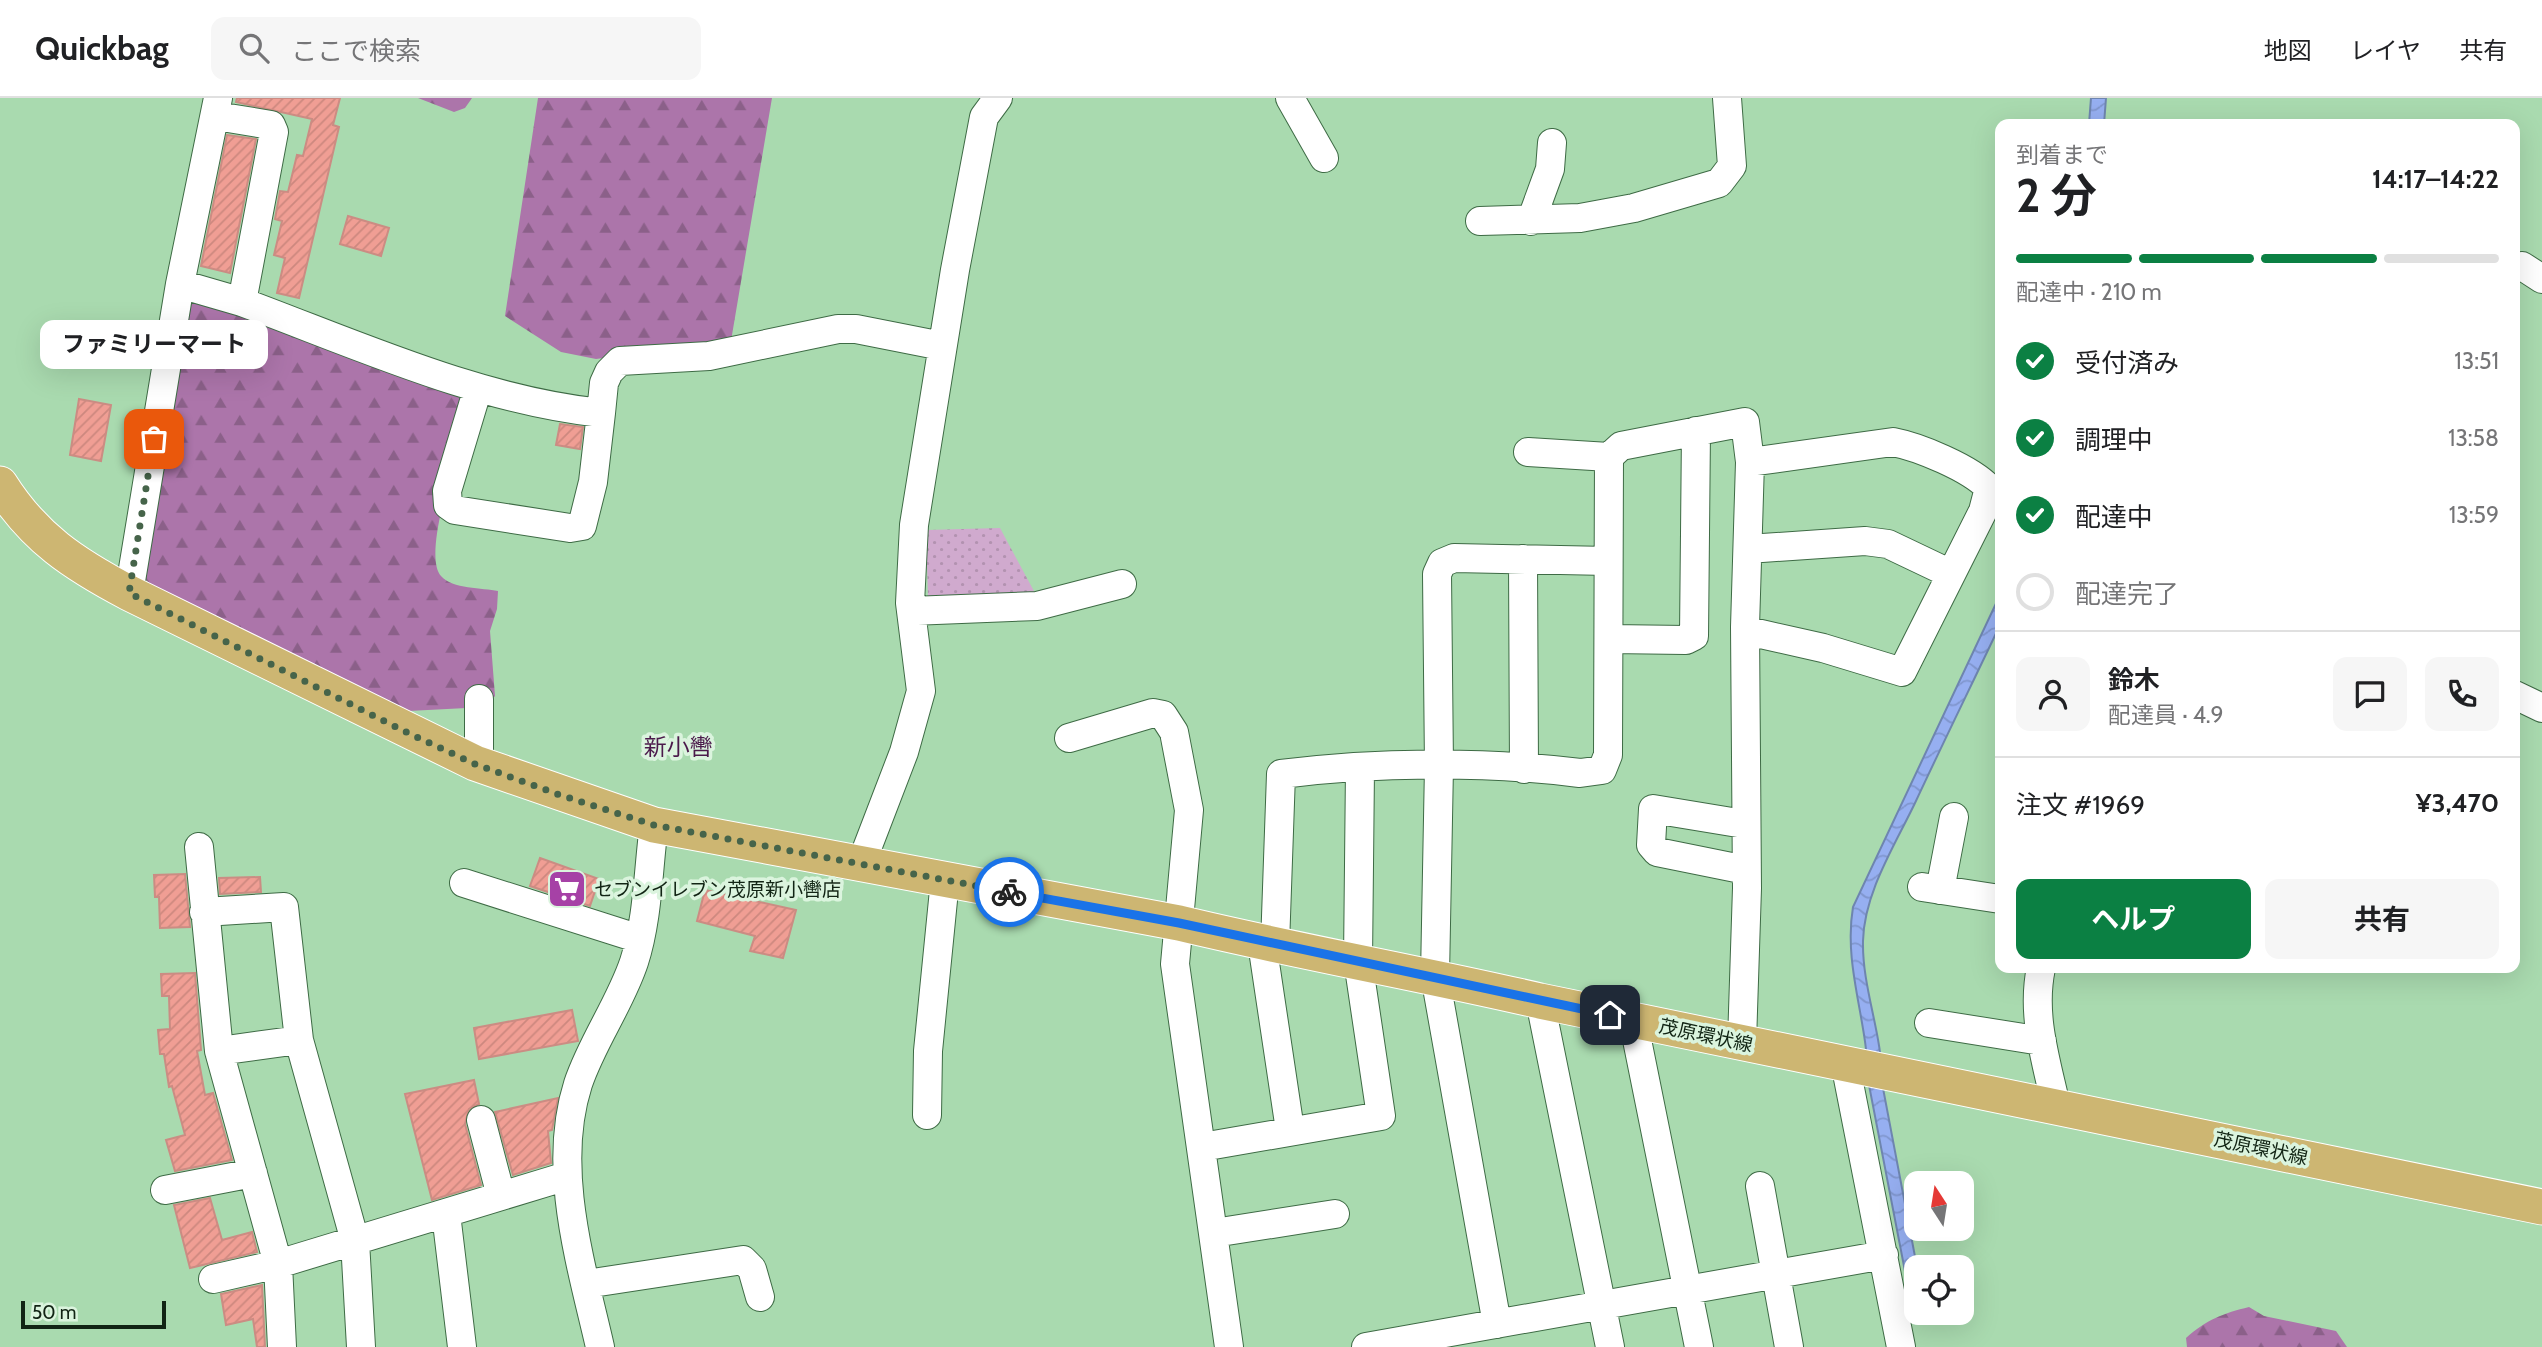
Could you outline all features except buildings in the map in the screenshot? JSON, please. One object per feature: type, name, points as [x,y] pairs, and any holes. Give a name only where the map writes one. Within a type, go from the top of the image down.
[{"type":"main road","name":"茂原環状線","points":[[0,484],[15,508],[46,540],[74,563],[129,593],[348,704],[479,765],[654,825],[1179,923],[1268,944],[1435,976],[1540,1001],[2542,1207]]},
{"type":"street","points":[[861,864],[904,752],[921,691],[911,611],[914,525],[942,346],[984,117],[998,98]]},
{"type":"street","points":[[1290,98],[1324,158]]},
{"type":"street","points":[[1480,221],[1580,218],[1633,208],[1719,183],[1732,166],[1727,98]]},
{"type":"street","points":[[129,593],[180,284],[217,107],[271,125],[274,132],[242,302]]},
{"type":"street","points":[[1531,220],[1550,169],[1552,143]]},
{"type":"street","points":[[180,284],[242,302],[478,388],[550,406],[601,413]]},
{"type":"street","points":[[478,388],[447,491],[448,505],[455,510],[570,528],[582,526],[591,494],[604,383],[609,372],[621,361],[709,356],[838,329],[856,329],[942,346]]},
{"type":"street","points":[[1528,452],[1609,457],[1621,446],[1745,422],[1750,462],[1745,627],[1746,870],[1742,1042]]},
{"type":"street","points":[[1610,639],[1686,640],[1694,636],[1696,430]]},
{"type":"street","points":[[1745,627],[1752,632],[1823,648],[1902,672],[1988,497],[1989,488],[1980,479],[1908,445],[1893,442],[1750,462]]},
{"type":"street","points":[[1290,1130],[1268,944],[1281,774],[1439,766],[1580,773],[1602,770],[1608,755],[1609,457]]},
{"type":"street","points":[[1748,549],[1865,541],[1888,544],[1951,574]]},
{"type":"street","points":[[1497,1324],[1435,976],[1439,766],[1437,574],[1442,563],[1454,558],[1608,561]]},
{"type":"street","points":[[1524,559],[1524,769]]},
{"type":"street","points":[[911,611],[1037,606],[1122,584]]},
{"type":"street","points":[[2520,697],[2542,708]]},
{"type":"street","points":[[479,699],[479,765]]},
{"type":"street","points":[[1069,738],[1153,713],[1163,715],[1174,732],[1189,810],[1175,964],[1229,1347]]},
{"type":"street","points":[[1202,1147],[1381,1116],[1358,961],[1360,768]]},
{"type":"street","points":[[1744,824],[1653,809],[1651,845],[1657,852],[1746,870]]},
{"type":"street","points":[[1954,817],[1931,888],[1995,898]]},
{"type":"street","points":[[600,1347],[567,1176],[578,1084],[633,964],[640,939],[654,825]]},
{"type":"street","points":[[199,847],[219,1051],[278,1264],[282,1347]]},
{"type":"street","points":[[927,1115],[928,1051],[945,880]]},
{"type":"street","points":[[464,883],[640,939]]},
{"type":"street","points":[[204,912],[284,907],[299,1040],[355,1241],[361,1347]]},
{"type":"street","points":[[2040,973],[2036,994],[2042,1041],[2056,1106]]},
{"type":"street","points":[[1540,1001],[1610,1347]]},
{"type":"street","points":[[1633,1020],[1699,1347]]},
{"type":"street","points":[[1929,1023],[2042,1041]]},
{"type":"street","points":[[219,1051],[299,1040]]},
{"type":"street","points":[[1845,1063],[1884,1255],[1898,1346]]},
{"type":"street","points":[[481,1121],[501,1196]]},
{"type":"street","points":[[164,1190],[253,1173]]},
{"type":"street","points":[[213,1279],[278,1264],[567,1176]]},
{"type":"street","points":[[1760,1186],[1789,1347]]},
{"type":"street","points":[[446,1214],[462,1347]]},
{"type":"street","points":[[1214,1233],[1335,1214]]},
{"type":"street","points":[[1366,1347],[1437,1341],[1497,1324],[1884,1255]]},
{"type":"street","points":[[586,1284],[743,1260],[752,1269],[760,1297]]},
{"type":"shaded area","points":[[1000,528],[1035,593],[928,597],[926,530]]},
{"type":"green space","points":[[418,98],[472,98],[465,108],[454,112]]},
{"type":"green space","points":[[538,98],[772,98],[731,341],[596,359],[561,352],[505,316]]},
{"type":"green space","points":[[180,284],[478,388],[440,514],[436,562],[441,576],[452,583],[498,591],[497,609],[490,631],[495,696],[486,707],[389,712],[156,590],[143,577]]},
{"type":"green space","points":[[2249,1307],[2264,1316],[2336,1331],[2347,1347],[2187,1347],[2186,1338],[2201,1326],[2223,1315]]},
{"type":"water","points":[[2091,98],[2106,98],[2104,119],[2089,119]]},
{"type":"water","points":[[1995,606],[1995,635],[1882,870],[1865,923],[1863,941],[1866,977],[1879,1047],[1882,1083],[1904,1199],[1904,1241],[1912,1241],[1915,1255],[1904,1255],[1904,1266],[1868,1080],[1853,972],[1853,907]]},
{"type":"way so far","points":[[154,439],[129,593],[408,733],[475,764],[560,795],[654,825],[1009,892]]},
{"type":"place","name":"ファミリーマート","points":[[154,439]]},
{"type":"place","name":"セブンイレブン茂原新小轡店","points":[[567,889]]},
{"type":"district","name":"新小轡","points":[[678,747]]},
{"type":"route","points":[[1009,892],[1179,923],[1262,943],[1435,976],[1610,1015]]}]
